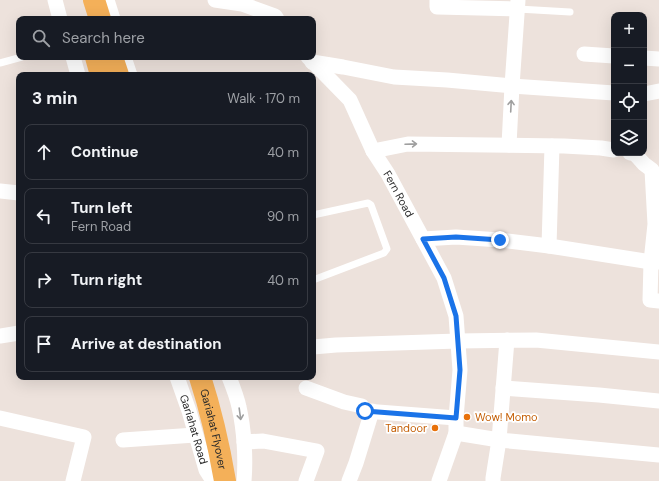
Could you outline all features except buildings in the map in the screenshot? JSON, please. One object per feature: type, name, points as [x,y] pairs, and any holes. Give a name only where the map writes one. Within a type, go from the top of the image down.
[{"type":"main road","points":[[78,0],[83,16]]},
{"type":"main road","points":[[94,0],[99,16]]},
{"type":"main road","points":[[97,60],[100,72]]},
{"type":"main road","points":[[113,60],[117,72]]},
{"type":"main road","name":"Gariahat Flyover","points":[[201,380],[206,395],[231,442],[225,481]]},
{"type":"main road","name":"Gariahat Flyover","points":[[217,380],[224,407],[238,481]]},
{"type":"street","points":[[54,0],[59,16]]},
{"type":"street","points":[[107,0],[112,16]]},
{"type":"street","points":[[215,0],[242,4],[275,16]]},
{"type":"street","points":[[437,0],[437,7],[518,5],[509,145]]},
{"type":"street","points":[[584,54],[611,56]]},
{"type":"street","points":[[647,58],[659,59]]},
{"type":"street","points":[[74,60],[77,72]]},
{"type":"street","points":[[125,60],[129,72]]},
{"type":"street","name":"Fern Road","points":[[310,60],[394,77],[611,93]]},
{"type":"street","name":"Fern Road","points":[[310,60],[350,100],[373,151],[388,174],[444,278],[456,316],[460,370],[456,433],[439,481]]},
{"type":"street","points":[[647,93],[659,91]]},
{"type":"street","points":[[373,151],[408,144],[552,146],[611,150]]},
{"type":"street","points":[[549,246],[552,146]]},
{"type":"street","points":[[637,156],[652,170],[655,224],[655,262],[650,300],[659,301]]},
{"type":"street","points":[[0,191],[16,193]]},
{"type":"street","points":[[423,239],[463,238],[500,240],[655,262]]},
{"type":"street","points":[[0,336],[16,333]]},
{"type":"street","points":[[493,481],[499,440],[507,340]]},
{"type":"street","points":[[316,347],[458,341],[536,340],[659,352]]},
{"type":"street","name":"Gariahat Road","points":[[178,380],[189,411],[206,470],[213,481]]},
{"type":"street","points":[[230,380],[239,406],[231,442],[245,471],[244,481]]},
{"type":"street","points":[[306,388],[344,402],[362,406],[365,411],[456,418]]},
{"type":"street","points":[[503,388],[659,401]]},
{"type":"street","points":[[349,481],[372,411]]},
{"type":"street","points":[[0,418],[84,436],[73,481]]},
{"type":"street","points":[[456,433],[499,440],[659,455]]},
{"type":"street","points":[[123,440],[195,435]]},
{"type":"street","points":[[231,442],[263,441],[317,451],[306,481]]},
{"type":"lane","points":[[518,5],[570,12]]},
{"type":"lane","points":[[0,63],[16,59]]},
{"type":"lane","points":[[316,214],[368,202],[371,205],[387,249],[384,253],[316,279]]},
{"type":"place","name":"Wow! Momo","points":[[467,417]]},
{"type":"place","name":"Tandoor","points":[[435,428]]},
{"type":"route","points":[[365,411],[456,418],[460,370],[456,316],[444,278],[423,239],[456,237],[500,240]]}]
